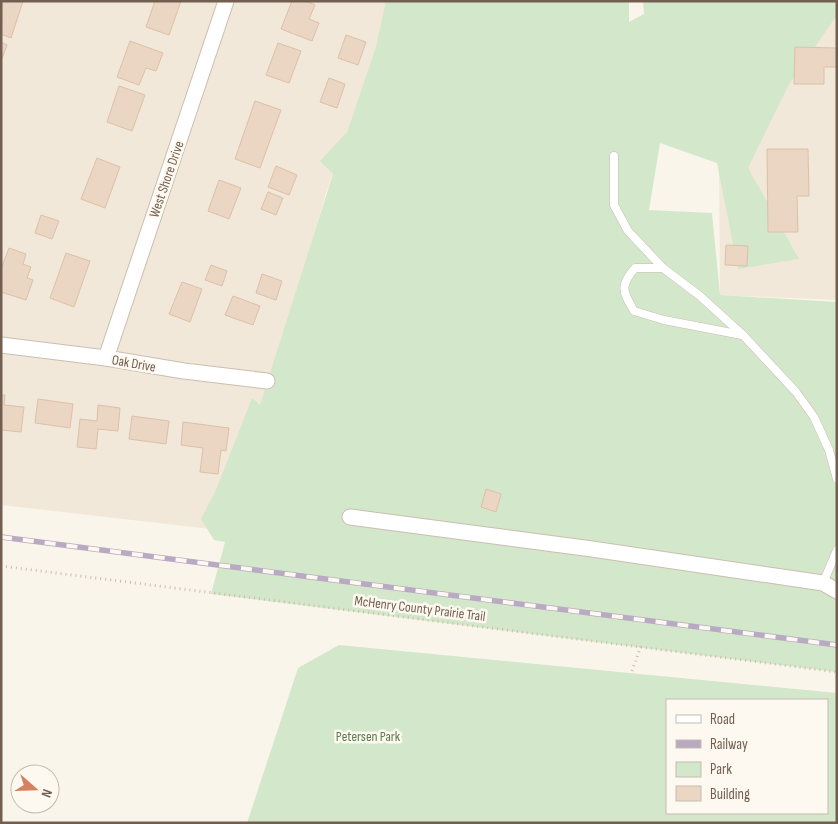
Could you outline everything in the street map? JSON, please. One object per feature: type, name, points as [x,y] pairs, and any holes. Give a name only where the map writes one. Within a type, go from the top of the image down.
[{"type":"street","name":"West Shore Drive","points":[[106,358],[226,1]]},
{"type":"street","name":"Oak Drive","points":[[1,345],[266,381]]},
{"type":"street","points":[[350,517],[592,548],[823,583],[837,591]]},
{"type":"lane","points":[[614,156],[614,205],[628,231],[663,268],[700,296],[743,335],[796,392],[814,417],[829,450],[837,479]]},
{"type":"lane","points":[[663,268],[635,268],[626,278],[624,292],[634,311],[664,320],[743,335]]},
{"type":"lane","points":[[823,583],[837,550]]},
{"type":"path","name":"McHenry County Prairie Trail","points":[[1,566],[837,672]]},
{"type":"path","points":[[632,671],[641,646]]},
{"type":"shaded area","points":[[1,1],[392,1],[326,193],[228,531],[1,505]]},
{"type":"shaded area","points":[[837,1],[837,300],[720,295],[719,153]]},
{"type":"green space","points":[[386,1],[629,1],[629,22],[644,14],[643,1],[837,1],[837,15],[788,86],[748,168],[799,259],[738,269],[717,163],[660,143],[649,210],[712,213],[720,295],[837,302],[837,672],[211,594],[225,542],[214,540],[201,519],[216,490],[252,398],[260,405],[333,174],[320,161],[347,132],[376,47]]},
{"type":"green space","name":"Petersen Park","points":[[339,645],[837,693],[837,823],[247,823],[298,668]]},
{"type":"building","points":[[2,1],[23,1],[11,38],[1,34]]},
{"type":"building","points":[[155,1],[181,1],[169,35],[146,27]]},
{"type":"building","points":[[292,1],[306,1],[315,5],[309,19],[319,23],[312,41],[281,29]]},
{"type":"building","points":[[346,35],[366,42],[358,65],[338,58]]},
{"type":"building","points":[[130,41],[163,53],[156,71],[146,68],[139,85],[117,77]]},
{"type":"building","points":[[1,42],[7,45],[1,61]]},
{"type":"building","points":[[278,43],[301,51],[289,83],[266,75]]},
{"type":"building","points":[[795,47],[837,48],[837,67],[824,67],[824,84],[794,84]]},
{"type":"building","points":[[329,78],[345,84],[337,108],[320,102]]},
{"type":"building","points":[[119,86],[145,95],[132,131],[107,122]]},
{"type":"building","points":[[255,101],[281,110],[260,168],[235,159]]},
{"type":"building","points":[[767,149],[808,149],[809,196],[797,196],[798,232],[768,232]]},
{"type":"building","points":[[97,158],[120,167],[105,208],[81,199]]},
{"type":"building","points":[[276,166],[297,175],[289,195],[268,187]]},
{"type":"building","points":[[219,180],[241,188],[229,219],[208,211]]},
{"type":"building","points":[[268,192],[283,198],[276,215],[261,209]]},
{"type":"building","points":[[41,215],[59,221],[52,239],[35,233]]},
{"type":"building","points":[[726,245],[748,246],[747,266],[725,265]]},
{"type":"building","points":[[9,248],[26,254],[23,264],[31,267],[27,278],[33,280],[26,300],[1,292],[1,269]]},
{"type":"building","points":[[66,253],[90,261],[74,307],[50,298]]},
{"type":"building","points":[[211,265],[227,271],[222,286],[205,280]]},
{"type":"building","points":[[262,274],[282,281],[276,300],[256,293]]},
{"type":"building","points":[[182,282],[202,289],[190,322],[169,314]]},
{"type":"building","points":[[233,296],[260,306],[253,325],[225,315]]},
{"type":"building","points":[[1,395],[5,395],[4,405],[24,407],[21,432],[1,430]]},
{"type":"building","points":[[38,399],[73,404],[70,428],[35,423]]},
{"type":"building","points":[[98,405],[120,408],[118,431],[98,429],[96,449],[77,447],[80,419],[97,421]]},
{"type":"building","points":[[132,416],[169,421],[166,444],[129,439]]},
{"type":"building","points":[[183,422],[229,428],[226,451],[221,450],[218,474],[200,472],[203,448],[181,445]]},
{"type":"building","points":[[486,489],[501,494],[496,512],[481,507]]},
{"type":"railway","points":[[1,537],[837,645]]}]
